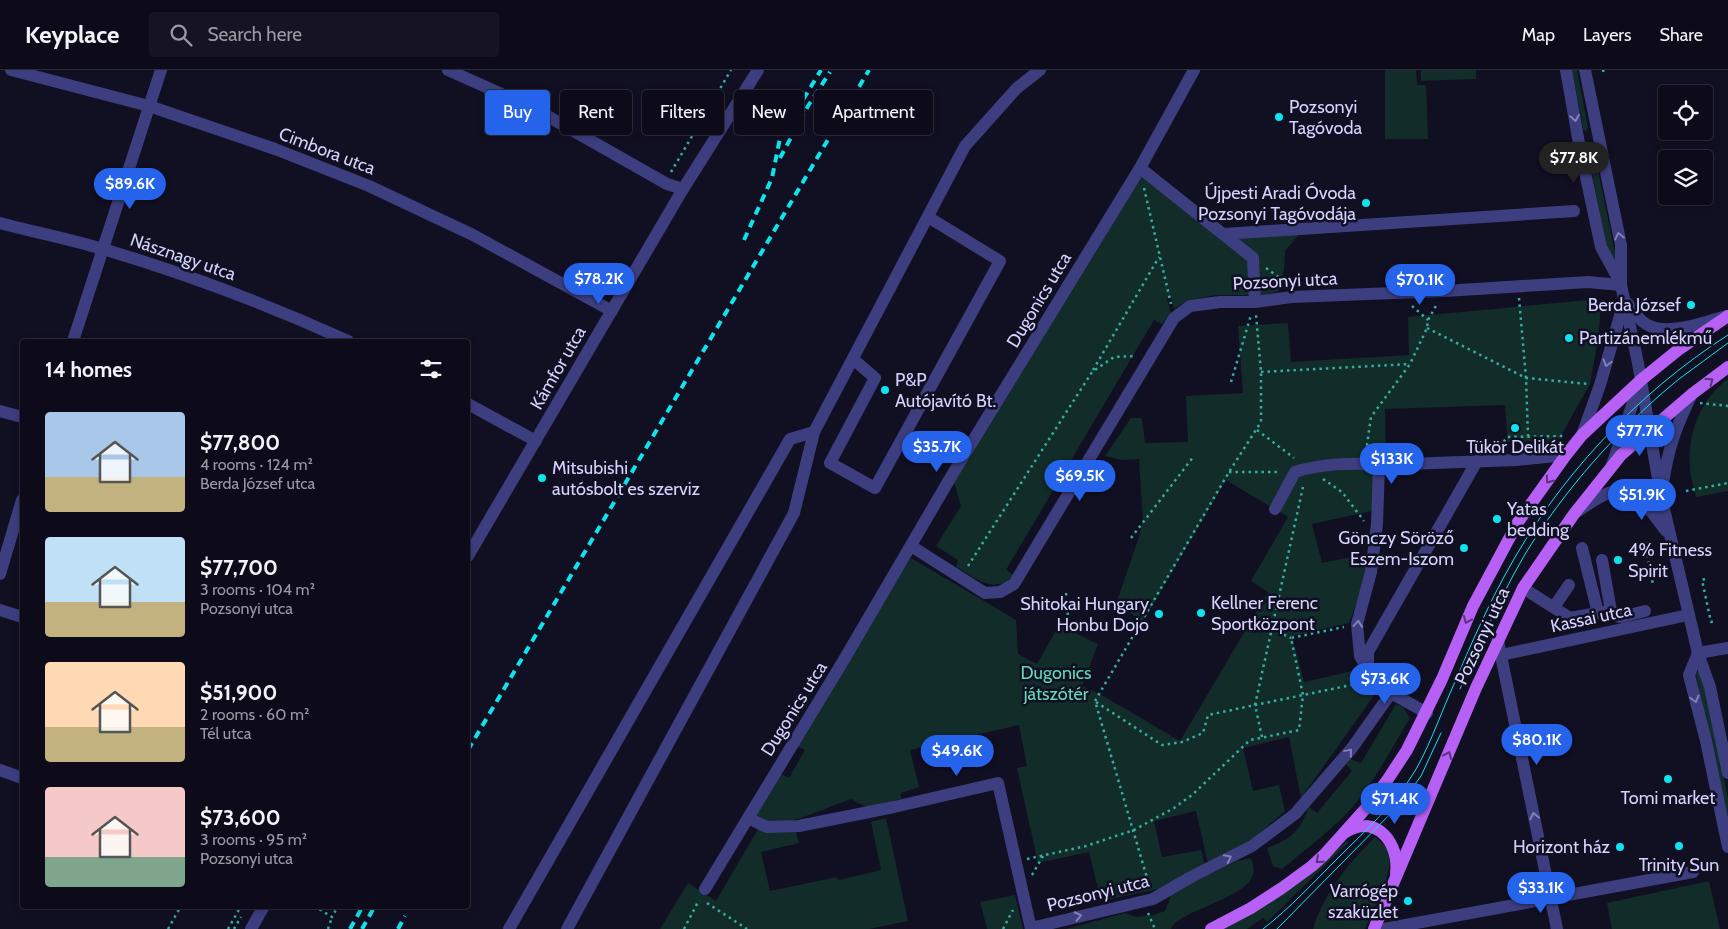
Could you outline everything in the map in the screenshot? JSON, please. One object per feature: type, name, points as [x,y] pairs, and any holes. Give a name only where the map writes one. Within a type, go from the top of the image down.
[{"type":"main road","name":"Pozsonyi utca","points":[[1211,929],[1251,908],[1282,888],[1324,855],[1368,806],[1407,750],[1426,713],[1473,606],[1514,529],[1566,455],[1582,435],[1664,360],[1728,316]]},
{"type":"main road","name":"Pozsonyi utca","points":[[1374,929],[1498,641],[1523,588],[1574,514],[1621,455],[1650,430],[1695,399],[1728,368]]},
{"type":"main road","name":"Pozsonyi utca","points":[[1341,836],[1353,828],[1366,825],[1386,836],[1393,847],[1396,858],[1393,886]]},
{"type":"street","name":"Cimbora utca","points":[[11,70],[149,106],[275,149],[369,186],[473,235],[612,310]]},
{"type":"street","points":[[74,339],[161,70]]},
{"type":"street","points":[[448,70],[535,109],[667,184],[683,189]]},
{"type":"street","points":[[566,929],[794,513],[814,432],[965,146],[1017,88],[1040,70]]},
{"type":"street","name":"Dugonics utca","points":[[705,889],[842,663],[952,475],[1140,168],[1194,70]]},
{"type":"street","points":[[1566,70],[1580,149],[1602,247],[1622,285]]},
{"type":"street","points":[[1584,70],[1621,245],[1622,285],[1661,496],[1688,615],[1698,653],[1710,687],[1728,773]]},
{"type":"street","name":"Kámfor utca","points":[[470,553],[754,71]]},
{"type":"street","points":[[1580,149],[1600,144]]},
{"type":"street","points":[[1140,168],[1253,258],[1255,302]]},
{"type":"street","points":[[1224,234],[1574,211]]},
{"type":"street","points":[[852,359],[875,378],[830,463],[875,488],[1000,262],[928,217]]},
{"type":"street","name":"Násznagy utca","points":[[0,223],[102,249],[214,285],[288,314],[344,339]]},
{"type":"street","name":"Pozsonyi utca","points":[[1174,318],[1190,306],[1220,302],[1255,302],[1292,297],[1444,291],[1588,282],[1622,285]]},
{"type":"street","points":[[1625,300],[1641,320],[1657,328],[1682,327],[1728,316]]},
{"type":"street","points":[[1582,435],[1600,385],[1625,300]]},
{"type":"street","points":[[911,546],[985,593],[1000,592],[1014,584],[1174,318]]},
{"type":"street","points":[[1612,467],[1641,380]]},
{"type":"street","points":[[1661,496],[1667,458],[1676,426],[1695,399]]},
{"type":"street","points":[[470,405],[536,441]]},
{"type":"street","points":[[0,411],[20,416]]},
{"type":"street","points":[[509,929],[790,439],[814,432]]},
{"type":"street","points":[[1275,509],[1301,470],[1364,463],[1379,465],[1566,455]]},
{"type":"street","points":[[1371,675],[1368,652],[1476,461]]},
{"type":"street","points":[[1379,465],[1371,572],[1357,624],[1360,656],[1371,675],[1391,693],[1426,713]]},
{"type":"street","points":[[1574,514],[1603,494],[1618,489],[1629,490],[1642,499],[1670,535]]},
{"type":"street","points":[[0,574],[20,507]]},
{"type":"street","points":[[1582,548],[1598,613]]},
{"type":"street","points":[[1602,560],[1611,611],[1616,616],[1622,617],[1645,611]]},
{"type":"street","points":[[1554,607],[1568,585]]},
{"type":"street","points":[[1523,588],[1570,618],[1611,611]]},
{"type":"street","points":[[0,610],[20,616]]},
{"type":"street","name":"Kassai utca","points":[[1501,655],[1688,615]]},
{"type":"street","points":[[1498,641],[1557,929]]},
{"type":"street","points":[[1698,653],[1728,648]]},
{"type":"street","points":[[1698,653],[1689,675],[1706,741],[1728,847]]},
{"type":"street","name":"Pozsonyi utca","points":[[748,818],[766,827],[799,826],[894,807],[998,782],[1031,928],[1148,900],[1252,846],[1295,814],[1352,748],[1391,693]]},
{"type":"street","points":[[0,770],[20,777]]},
{"type":"street","points":[[1384,929],[1693,872]]},
{"type":"street","points":[[251,929],[262,909]]},
{"type":"path","points":[[1602,71],[1607,70]]},
{"type":"path","points":[[1140,168],[1174,318]]},
{"type":"path","points":[[960,578],[1092,372],[1160,256]]},
{"type":"path","points":[[1253,258],[1291,286]]},
{"type":"path","points":[[1518,286],[1526,378],[1528,436]]},
{"type":"path","points":[[1155,929],[1134,830],[1095,702],[1229,472],[1261,422],[1261,372],[1255,302]]},
{"type":"path","points":[[1231,382],[1255,302]]},
{"type":"path","points":[[1364,463],[1371,417],[1410,364],[1427,328],[1428,320]]},
{"type":"path","points":[[1427,328],[1526,378],[1593,385]]},
{"type":"path","points":[[1092,372],[1114,358],[1137,356],[1148,360]]},
{"type":"path","points":[[1261,372],[1410,364]]},
{"type":"path","points":[[1695,399],[1728,406]]},
{"type":"path","points":[[1257,430],[1301,470],[1342,492],[1375,537]]},
{"type":"path","points":[[1498,450],[1507,437],[1566,436]]},
{"type":"path","points":[[1131,538],[1194,456]]},
{"type":"path","points":[[1229,472],[1301,470]]},
{"type":"path","points":[[1262,737],[1254,705],[1272,629],[1301,470]]},
{"type":"path","points":[[1686,491],[1728,483]]},
{"type":"path","points":[[1645,542],[1653,585]]},
{"type":"path","points":[[1704,580],[1711,622],[1715,621]]},
{"type":"path","points":[[1066,593],[1068,616]]},
{"type":"path","points":[[1272,629],[1291,638],[1357,624]]},
{"type":"path","points":[[1015,861],[1086,846],[1134,830],[1174,808],[1192,795],[1250,740],[1299,730],[1303,695],[1291,638]]},
{"type":"path","points":[[1095,702],[1162,744],[1182,742],[1203,733],[1208,715],[1303,695],[1371,675]]},
{"type":"path","points":[[684,929],[705,889]]},
{"type":"path","points":[[705,889],[706,902],[747,929]]},
{"type":"path","points":[[168,929],[179,909]]},
{"type":"path","points":[[228,929],[239,909]]},
{"type":"path","points":[[319,909],[332,916]]},
{"type":"path","points":[[328,929],[336,909]]},
{"type":"green space","points":[[1385,70],[1416,70],[1417,85],[1426,85],[1428,139],[1385,139]]},
{"type":"green space","points":[[1421,70],[1476,70],[1476,79],[1421,81]]},
{"type":"green space","points":[[1572,70],[1577,70],[1588,128],[1586,132],[1583,129]]},
{"type":"green space","points":[[1592,164],[1597,166],[1618,267],[1608,254],[1591,168]]},
{"type":"green space","points":[[1139,170],[1221,235],[1299,235],[1285,251],[1284,270],[1279,291],[1267,295],[1217,295],[1188,300],[1174,309],[1171,297],[1167,299],[1171,313],[1162,324],[1154,320],[1006,570],[1014,575],[1007,581],[999,584],[985,583],[956,567],[958,560],[936,546],[961,506],[952,475]]},
{"type":"green space","name":"Dugonics játszótér","points":[[1599,299],[1598,339],[1590,384],[1553,450],[1538,451],[1537,441],[1508,442],[1505,405],[1385,409],[1386,450],[1372,452],[1374,481],[1372,511],[1312,524],[1322,563],[1370,553],[1365,580],[1349,623],[1292,636],[1304,682],[1357,670],[1375,694],[1301,798],[1289,737],[1243,748],[1253,791],[1279,785],[1285,811],[1254,838],[1208,864],[1196,811],[1154,821],[1162,857],[1201,850],[1207,875],[1237,861],[1251,858],[1254,870],[1253,875],[1246,885],[1236,892],[1184,917],[1171,929],[1066,929],[1125,913],[1136,917],[1165,911],[1170,899],[1168,887],[1101,901],[1089,852],[1038,863],[1017,768],[1027,766],[1019,725],[910,750],[919,787],[901,793],[901,799],[867,807],[851,799],[798,819],[771,824],[756,815],[779,773],[789,778],[805,750],[795,745],[911,558],[1016,620],[1018,654],[1037,664],[1059,625],[1098,644],[1082,686],[1100,694],[1180,741],[1268,592],[1251,581],[1288,517],[1226,480],[1142,623],[1117,601],[1143,521],[1139,459],[1122,460],[1105,456],[1131,418],[1142,418],[1145,443],[1188,442],[1186,396],[1243,393],[1238,326],[1288,323],[1291,362],[1409,355],[1408,317]]},
{"type":"green space","points":[[1728,379],[1728,491],[1696,497],[1690,466],[1691,442],[1694,430],[1703,407],[1710,396]]},
{"type":"green space","points":[[1699,670],[1701,672],[1728,798],[1728,828],[1696,674]]},
{"type":"green space","points":[[1396,704],[1403,707],[1410,718],[1364,793],[1339,821],[1282,869],[1273,866],[1267,848],[1294,834],[1309,807],[1317,813],[1352,771],[1345,763],[1347,758],[1361,763]]},
{"type":"green space","points":[[886,818],[908,921],[869,929],[660,929],[688,883],[716,901],[758,829],[767,832],[796,832],[799,843],[761,852],[770,891],[837,877],[839,880],[881,870],[871,822]]},
{"type":"green space","points":[[1375,837],[1388,851],[1390,859],[1389,869],[1365,929],[1313,929],[1323,903],[1338,879]]},
{"type":"green space","points":[[1347,841],[1348,843],[1267,922],[1263,918],[1247,929],[1223,929],[1312,871]]},
{"type":"green space","points":[[1709,881],[1720,929],[1612,929],[1607,903]]},
{"type":"green space","points":[[1015,895],[1023,929],[987,929],[980,902]]},
{"type":"tram line","points":[[1263,929],[1292,904],[1369,827],[1407,783],[1427,747],[1474,639],[1505,575],[1549,505],[1574,472],[1601,441],[1662,384],[1694,358],[1728,335]]},
{"type":"tram line","points":[[1460,689],[1515,572],[1556,508],[1594,461],[1635,418],[1679,379],[1728,343]]},
{"type":"tram line","points":[[1277,929],[1402,802],[1421,776],[1441,733]]},
{"type":"railway","points":[[744,240],[772,178],[780,138],[821,70]]},
{"type":"railway","points":[[470,747],[869,70]]},
{"type":"railway","points":[[780,158],[808,106],[830,72]]},
{"type":"railway","points":[[350,929],[361,909]]},
{"type":"railway","points":[[362,929],[373,909]]},
{"type":"railway","points":[[398,929],[405,916]]},
{"type":"place","name":"Pozsonyi Tagóvoda","points":[[1279,117]]},
{"type":"place","name":"Újpesti Aradi Óvoda Pozsonyi Tagóvodája","points":[[1366,203]]},
{"type":"place","name":"Berda József","points":[[1691,305]]},
{"type":"place","name":"Partizánemlékmű","points":[[1569,338]]},
{"type":"place","name":"P&P Autójavító Bt.","points":[[885,390]]},
{"type":"place","name":"Tükör Delikát","points":[[1515,428]]},
{"type":"place","name":"Mitsubishi autósbolt es szerviz","points":[[542,478]]},
{"type":"place","name":"Yatas bedding","points":[[1497,519]]},
{"type":"place","name":"Gönczy Söröző Eszem-Iszom","points":[[1464,548]]},
{"type":"place","name":"4% Fitness Spirit","points":[[1618,560]]},
{"type":"place","name":"Kellner Ferenc Sportközpont","points":[[1201,613]]},
{"type":"place","name":"Shitokai Hungary Honbu Dojo","points":[[1159,614]]},
{"type":"place","name":"Tomi market","points":[[1668,779]]},
{"type":"place","name":"Trinity Sun","points":[[1679,846]]},
{"type":"place","name":"Horizont ház","points":[[1620,847]]},
{"type":"place","name":"Varrógép szaküzlet","points":[[1408,901]]}]
